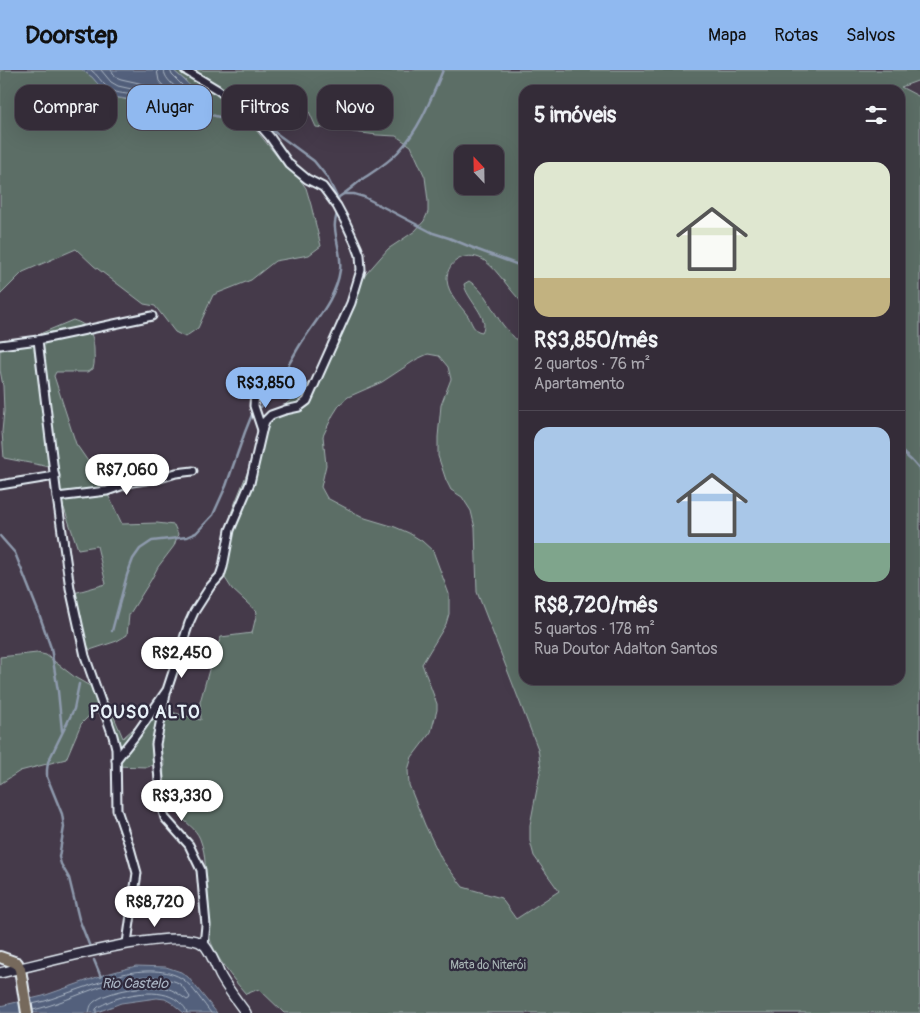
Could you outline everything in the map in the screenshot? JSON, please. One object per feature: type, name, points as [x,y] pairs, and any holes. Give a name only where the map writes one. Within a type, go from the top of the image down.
[{"type":"main road","points":[[0,973],[127,943],[178,939],[193,940],[204,945],[221,976],[246,1013]]},
{"type":"main road","points":[[0,957],[17,963],[20,969],[27,1013]]},
{"type":"street","points":[[184,70],[218,90],[248,113],[270,137],[289,164],[307,179],[323,187],[345,221],[360,255],[361,270],[351,303],[307,401],[299,406],[270,415],[265,421],[250,483],[230,530],[224,567],[220,576],[210,587],[194,612],[167,690],[156,744],[160,805],[165,818],[189,845],[202,870],[206,924],[204,945]]},
{"type":"street","points":[[0,345],[38,340],[152,316]]},
{"type":"street","points":[[38,340],[54,476],[70,588],[85,656],[116,748],[117,810],[137,873],[127,943]]},
{"type":"street","points":[[255,390],[254,406],[262,430]]},
{"type":"street","points":[[57,497],[108,491],[132,482],[193,471]]},
{"type":"street","points":[[0,485],[54,476]]},
{"type":"street","points":[[116,760],[167,690]]},
{"type":"green space","name":"Mata do Niterói","points":[[0,70],[82,70],[99,85],[15,85],[15,130],[117,130],[117,98],[127,100],[127,130],[212,130],[212,85],[186,85],[186,81],[173,70],[920,70],[920,80],[905,86],[519,85],[519,299],[493,268],[485,261],[473,256],[460,258],[455,262],[450,267],[447,280],[455,299],[475,328],[482,332],[484,327],[481,315],[464,284],[469,281],[480,290],[503,325],[519,343],[519,685],[905,685],[905,89],[920,97],[920,1013],[284,1013],[259,989],[246,994],[224,967],[215,952],[208,933],[208,900],[203,847],[196,832],[176,811],[168,798],[164,776],[164,759],[148,767],[113,766],[110,731],[100,713],[91,714],[81,724],[66,759],[20,771],[0,784],[0,657],[37,653],[46,655],[76,678],[104,694],[123,738],[156,708],[201,720],[200,702],[212,659],[221,637],[252,633],[257,612],[232,589],[225,578],[231,513],[264,431],[265,420],[295,397],[320,372],[328,342],[366,274],[388,249],[415,231],[424,221],[428,212],[425,177],[411,146],[396,136],[339,130],[393,130],[393,85],[317,85],[317,127],[307,107],[307,85],[222,85],[222,130],[256,130],[280,160],[301,181],[306,188],[321,246],[309,255],[275,261],[251,280],[213,295],[198,328],[185,337],[175,332],[155,306],[144,304],[94,266],[76,249],[23,272],[0,295]],"holes":[[[428,354],[439,356],[448,367],[451,379],[441,405],[438,456],[451,490],[462,497],[471,511],[475,528],[477,592],[538,749],[541,768],[530,825],[530,841],[534,856],[559,891],[516,919],[501,898],[463,887],[442,860],[409,785],[408,770],[412,757],[431,732],[437,710],[437,704],[422,664],[446,624],[449,614],[449,594],[433,551],[409,533],[365,518],[327,498],[321,487],[326,465],[323,436],[340,404],[348,397],[382,382],[417,359]]]},
{"type":"green space","points":[[73,320],[83,324],[93,338],[93,369],[87,372],[56,372],[54,376],[76,444],[101,480],[122,524],[157,523],[174,525],[178,534],[174,546],[158,567],[129,615],[127,635],[117,641],[90,650],[79,630],[74,593],[106,584],[97,546],[78,549],[50,467],[4,458],[2,432],[4,411],[0,350],[28,344],[42,333]]},
{"type":"water","points":[[82,70],[173,70],[190,85],[127,85],[127,99],[117,97],[117,85],[99,85]]},
{"type":"water","name":"Rio Castelo","points":[[136,966],[166,967],[181,972],[188,977],[217,1013],[184,1013],[165,999],[157,998],[121,1003],[95,1013],[0,1013],[0,1006],[43,996],[103,975]]},
{"type":"waterway","points":[[338,199],[389,160],[406,143],[424,113],[443,70]]},
{"type":"waterway","points":[[212,115],[222,118]]},
{"type":"waterway","points":[[272,130],[314,161],[327,177],[338,199]]},
{"type":"waterway","points":[[344,194],[364,197],[433,233],[519,265]]},
{"type":"waterway","points":[[261,407],[277,385],[300,345],[330,300],[338,281],[340,254],[335,226],[337,213]]},
{"type":"waterway","points":[[112,631],[127,575],[133,559],[140,549],[152,541],[187,537],[196,533],[213,515],[226,486],[253,412]]},
{"type":"waterway","points":[[905,455],[920,470]]},
{"type":"waterway","points":[[0,536],[15,553],[51,648],[62,731]]},
{"type":"waterway","points":[[79,684],[74,709],[48,762],[47,777],[62,814],[64,827],[59,857],[69,878],[79,919],[90,947]]},
{"type":"waterway","points":[[94,960],[101,977]]},
{"type":"district","name":"POUSO ALTO","points":[[145,712]]}]
